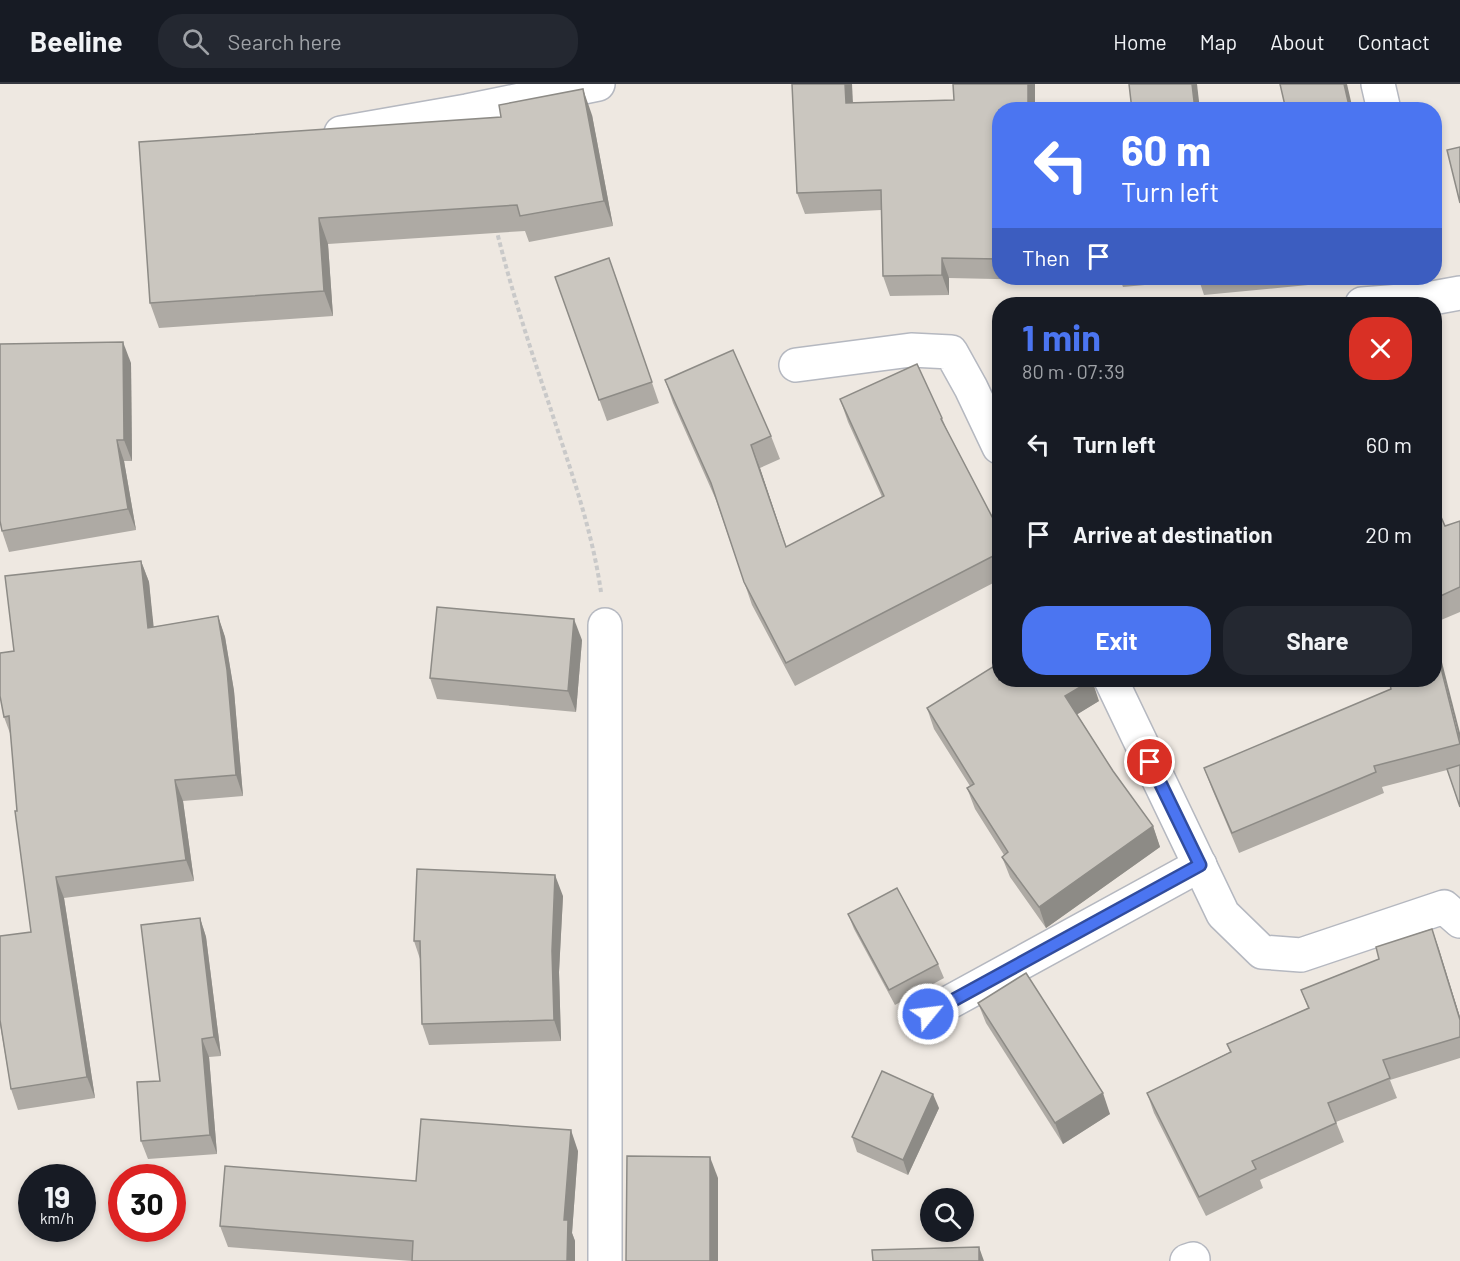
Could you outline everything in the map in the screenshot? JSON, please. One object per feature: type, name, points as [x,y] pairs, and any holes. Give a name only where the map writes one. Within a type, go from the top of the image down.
[{"type":"street","points":[[316,135],[362,130],[598,84]]},
{"type":"street","points":[[1378,84],[1382,102]]},
{"type":"street","points":[[1390,297],[1425,288],[1460,293]]},
{"type":"street","points":[[796,365],[911,350],[951,352],[992,432]]},
{"type":"street","points":[[604,1261],[605,625]]},
{"type":"street","points":[[1114,687],[1223,914],[1262,952],[1301,955],[1444,907],[1460,921]]},
{"type":"street","points":[[928,1014],[1200,865]]},
{"type":"path","points":[[495,224],[512,292],[571,468],[598,572],[605,625]]},
{"type":"building","points":[[792,84],[845,84],[846,103],[954,100],[953,84],[1028,84],[1028,102],[992,102],[992,259],[942,258],[942,275],[883,276],[881,190],[797,193]]},
{"type":"building","points":[[1129,84],[1192,84],[1194,102],[1131,102]]},
{"type":"building","points":[[1280,84],[1344,84],[1348,102],[1284,102]]},
{"type":"building","points":[[583,89],[604,201],[520,216],[517,205],[319,218],[324,291],[150,303],[139,142],[501,117],[499,105]]},
{"type":"building","points":[[1460,147],[1460,203],[1447,150]]},
{"type":"building","points":[[609,258],[652,382],[599,400],[555,277]]},
{"type":"building","points":[[123,342],[124,440],[117,440],[128,509],[2,531],[0,521],[0,344]]},
{"type":"building","points":[[733,350],[771,436],[751,445],[786,547],[884,496],[840,399],[917,364],[941,419],[992,517],[992,557],[786,663],[744,582],[711,483],[665,380]]},
{"type":"building","points":[[1442,519],[1445,526],[1460,521],[1460,587],[1442,595]]},
{"type":"building","points":[[141,561],[148,628],[218,616],[227,670],[236,775],[175,780],[186,860],[56,877],[87,1077],[11,1089],[0,1020],[0,936],[31,932],[15,811],[17,811],[9,716],[4,717],[0,696],[0,653],[14,651],[5,576]]},
{"type":"building","points":[[437,607],[574,619],[568,691],[430,678]]},
{"type":"building","points":[[992,667],[992,687],[1080,687],[1065,696],[1113,771],[1153,826],[1039,907],[1002,857],[1008,852],[967,788],[974,784],[927,708]]},
{"type":"building","points":[[1442,672],[1460,744],[1374,766],[1376,772],[1232,833],[1204,768],[1391,689],[1391,687],[1442,687]]},
{"type":"building","points":[[1460,765],[1460,807],[1447,769]]},
{"type":"building","points":[[417,869],[555,875],[552,951],[554,1020],[422,1024],[420,941],[414,941]]},
{"type":"building","points":[[897,888],[938,964],[889,990],[848,914]]},
{"type":"building","points":[[200,918],[214,1037],[202,1039],[210,1135],[141,1141],[137,1082],[160,1081],[141,925]]},
{"type":"building","points":[[1432,929],[1460,1020],[1460,1037],[1383,1060],[1390,1078],[1328,1103],[1336,1123],[1252,1161],[1256,1169],[1199,1197],[1147,1093],[1231,1052],[1227,1044],[1309,1008],[1301,990],[1379,959],[1376,947]]},
{"type":"building","points":[[1026,973],[1103,1093],[1055,1123],[978,1003]]},
{"type":"building","points":[[882,1071],[933,1094],[903,1160],[852,1137]]},
{"type":"building","points":[[421,1119],[571,1130],[564,1220],[568,1220],[567,1261],[412,1261],[413,1241],[220,1226],[225,1166],[416,1181]]},
{"type":"building","points":[[627,1156],[710,1157],[710,1261],[626,1261]]},
{"type":"building","points":[[979,1247],[979,1261],[873,1261],[872,1250]]},
{"type":"route","points":[[928,1014],[1200,865],[1150,762]]}]
